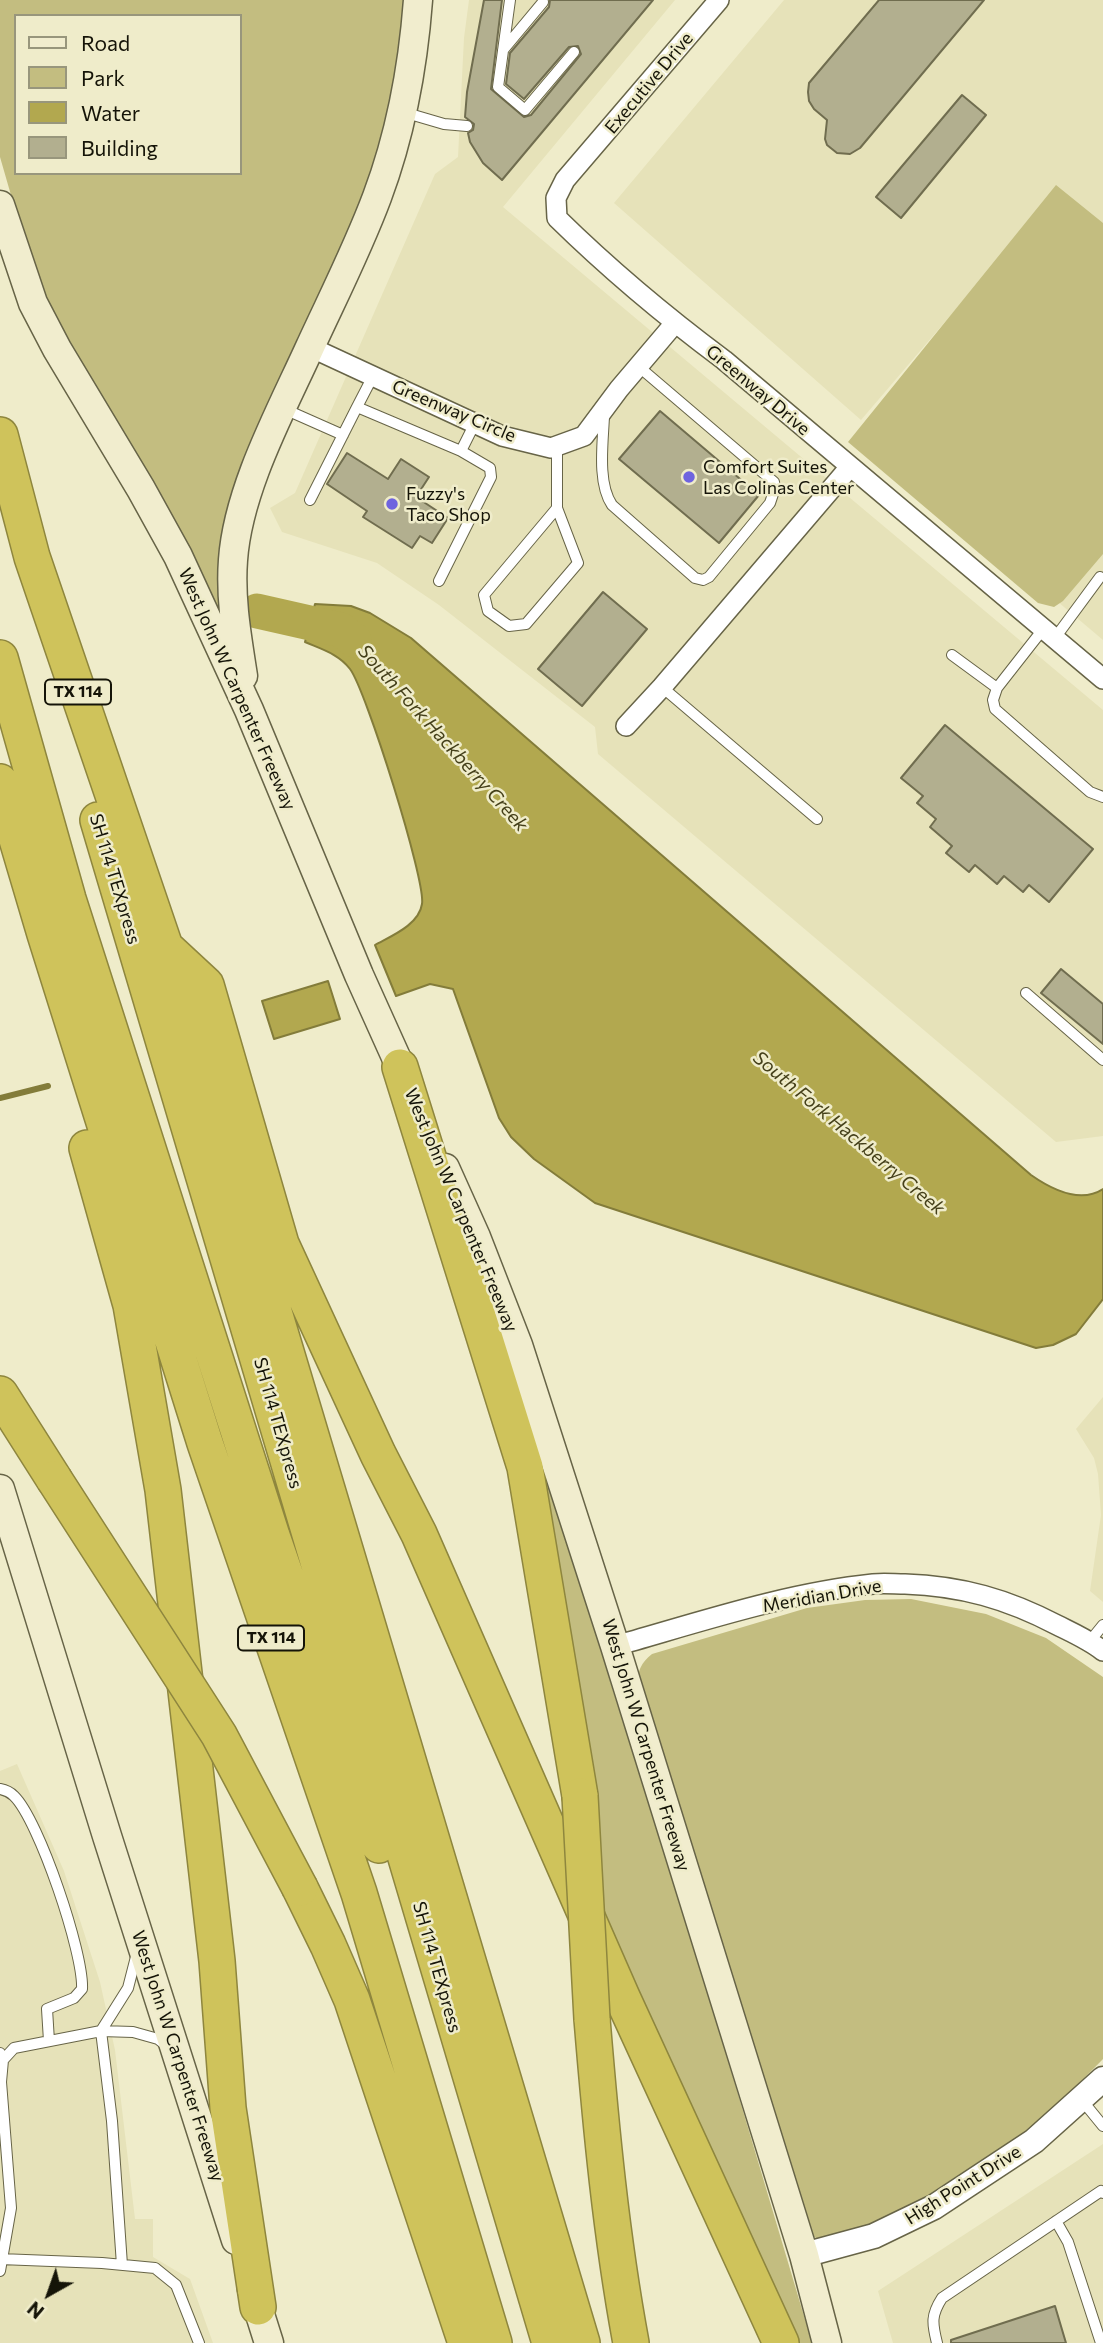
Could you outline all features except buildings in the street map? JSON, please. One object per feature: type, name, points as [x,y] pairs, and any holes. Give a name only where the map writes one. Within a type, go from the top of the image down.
[{"type":"highway","name":"TX 114","points":[[0,435],[32,557],[165,947],[582,2343]]},
{"type":"highway","name":"SH 114 TEXpress","points":[[0,504],[43,636],[550,2343]]},
{"type":"highway","name":"SH 114 TEXpress","points":[[0,658],[72,912],[272,1536],[390,1878],[526,2343]]},
{"type":"highway","name":"TX 114","points":[[0,782],[205,1443],[359,1893],[494,2343]]},
{"type":"highway","points":[[45,934],[42,997],[131,1305],[163,1490],[217,1961],[228,2108],[258,2307]]},
{"type":"highway","points":[[165,947],[206,985],[281,1244],[378,1454],[419,1534],[622,1997],[781,2343]]},
{"type":"highway","points":[[400,1067],[525,1467],[580,1796],[592,2019],[605,2167],[617,2268],[631,2343]]},
{"type":"highway","points":[[0,1394],[219,1735],[328,1945],[352,2000],[466,2343]]},
{"type":"main road","points":[[248,710],[235,623],[233,558],[241,516],[261,452],[377,197],[402,112],[413,60],[418,0]]},
{"type":"main road","name":"West John W Carpenter Freeway","points":[[0,205],[33,303],[178,556],[248,710],[400,1067],[476,1237],[518,1345],[615,1646],[804,2255],[827,2343]]},
{"type":"main road","name":"West John W Carpenter Freeway","points":[[1,1495],[269,2343]]},
{"type":"street","name":"Executive Drive","points":[[579,166],[719,0]]},
{"type":"street","name":"Greenway Drive","points":[[579,166],[565,180],[556,198],[557,218],[601,261],[724,360],[1103,679]]},
{"type":"street","points":[[557,445],[584,436],[675,323]]},
{"type":"street","name":"Greenway Circle","points":[[310,347],[502,436],[551,448],[557,445]]},
{"type":"street","points":[[626,726],[849,467]]},
{"type":"street","name":"Meridian Drive","points":[[615,1646],[740,1611],[875,1583],[936,1586],[986,1594],[1028,1609],[1097,1646]]},
{"type":"street","name":"High Point Drive","points":[[804,2255],[874,2236],[934,2207],[1034,2141],[1103,2079]]},
{"type":"lane","points":[[510,0],[498,87],[524,110],[574,52]]},
{"type":"lane","points":[[503,50],[544,2]]},
{"type":"lane","points":[[402,112],[444,124],[467,126]]},
{"type":"lane","points":[[604,409],[603,485],[606,497],[695,578],[703,580],[709,577],[771,503],[774,482],[638,366]]},
{"type":"lane","points":[[310,500],[373,376]]},
{"type":"lane","points":[[282,407],[343,435]]},
{"type":"lane","points":[[357,407],[461,451],[490,468],[491,477],[439,581]]},
{"type":"lane","points":[[461,451],[475,423]]},
{"type":"lane","points":[[557,445],[557,508],[578,562],[526,624],[509,626],[488,611],[484,595],[557,508]]},
{"type":"lane","points":[[1100,577],[997,688],[993,700],[995,709],[1090,792],[1103,797]]},
{"type":"lane","points":[[952,655],[997,688]]},
{"type":"lane","points":[[662,687],[817,819]]},
{"type":"lane","points":[[1026,993],[1103,1060]]},
{"type":"lane","points":[[1097,1646],[1103,1625]]},
{"type":"lane","points":[[0,1788],[13,1794],[27,1813],[42,1846],[75,1944],[82,1978],[82,1989],[74,1998],[47,2009],[49,2041]]},
{"type":"lane","points":[[122,2265],[112,2121],[101,2031],[128,1988],[140,1939]]},
{"type":"lane","points":[[0,2271],[11,2208],[1,2056],[15,2048],[101,2031],[133,2032],[158,2039],[177,2054]]},
{"type":"lane","points":[[1081,2099],[1103,2126]]},
{"type":"lane","points":[[937,2343],[933,2312],[942,2298],[1101,2191],[1103,2193]]},
{"type":"lane","points":[[1056,2221],[1071,2251],[1101,2343]]},
{"type":"lane","points":[[1,2259],[155,2268],[176,2285],[199,2343]]},
{"type":"shaded area","points":[[469,0],[675,0],[503,207],[1103,710],[1103,1136],[1056,1142],[598,754],[595,727],[439,605],[377,563],[282,532],[270,508],[295,493],[435,174],[458,157],[464,38]]},
{"type":"shaded area","points":[[784,0],[1103,0],[1103,228],[1057,191],[861,420],[614,203]]},
{"type":"shaded area","points":[[1103,536],[1103,640],[1051,596]]},
{"type":"shaded area","points":[[1103,1397],[1103,1602],[1090,1591],[1101,1515],[1098,1474],[1094,1458],[1076,1429]]},
{"type":"shaded area","points":[[17,1764],[64,1871],[100,1982],[115,2050],[135,2219],[153,2219],[153,2257],[190,2279],[213,2343],[0,2343],[0,1771]]},
{"type":"shaded area","points":[[1103,2144],[1103,2343],[893,2343],[878,2291]]},
{"type":"green space","points":[[0,0],[409,0],[380,163],[324,293],[222,617],[71,350],[34,275],[0,157]]},
{"type":"green space","points":[[1056,185],[1103,223],[1103,554],[1063,601],[1054,607],[1038,603],[848,442]]},
{"type":"green space","points":[[487,1290],[553,1482],[613,1691],[680,1899],[812,2343],[797,2343],[605,1925],[594,1792]]},
{"type":"green space","points":[[911,1599],[986,1614],[1046,1638],[1103,1677],[1103,2059],[1025,2132],[957,2180],[868,2229],[821,2240],[809,2232],[637,1679],[643,1664],[652,1654],[807,1608],[865,1600]]},
{"type":"water","points":[[315,604],[351,606],[370,613],[411,638],[1031,1175],[1057,1190],[1075,1195],[1103,1189],[1103,1299],[1076,1334],[1053,1345],[1036,1348],[595,1203],[534,1159],[511,1137],[499,1118],[453,989],[430,984],[396,996],[375,945],[416,918],[422,904],[421,888],[393,786],[358,684],[341,659],[305,642]]},
{"type":"water","points":[[328,981],[340,1019],[274,1039],[262,1001]]},
{"type":"waterway","name":"South Fork Hackberry Creek","points":[[257,611],[341,630],[354,640]]},
{"type":"waterway","name":"South Fork Hackberry Creek","points":[[0,1098],[48,1086]]},
{"type":"place","name":"Comfort Suites Las Colinas Center","points":[[689,477]]},
{"type":"place","name":"Fuzzy's Taco Shop","points":[[392,504]]}]
